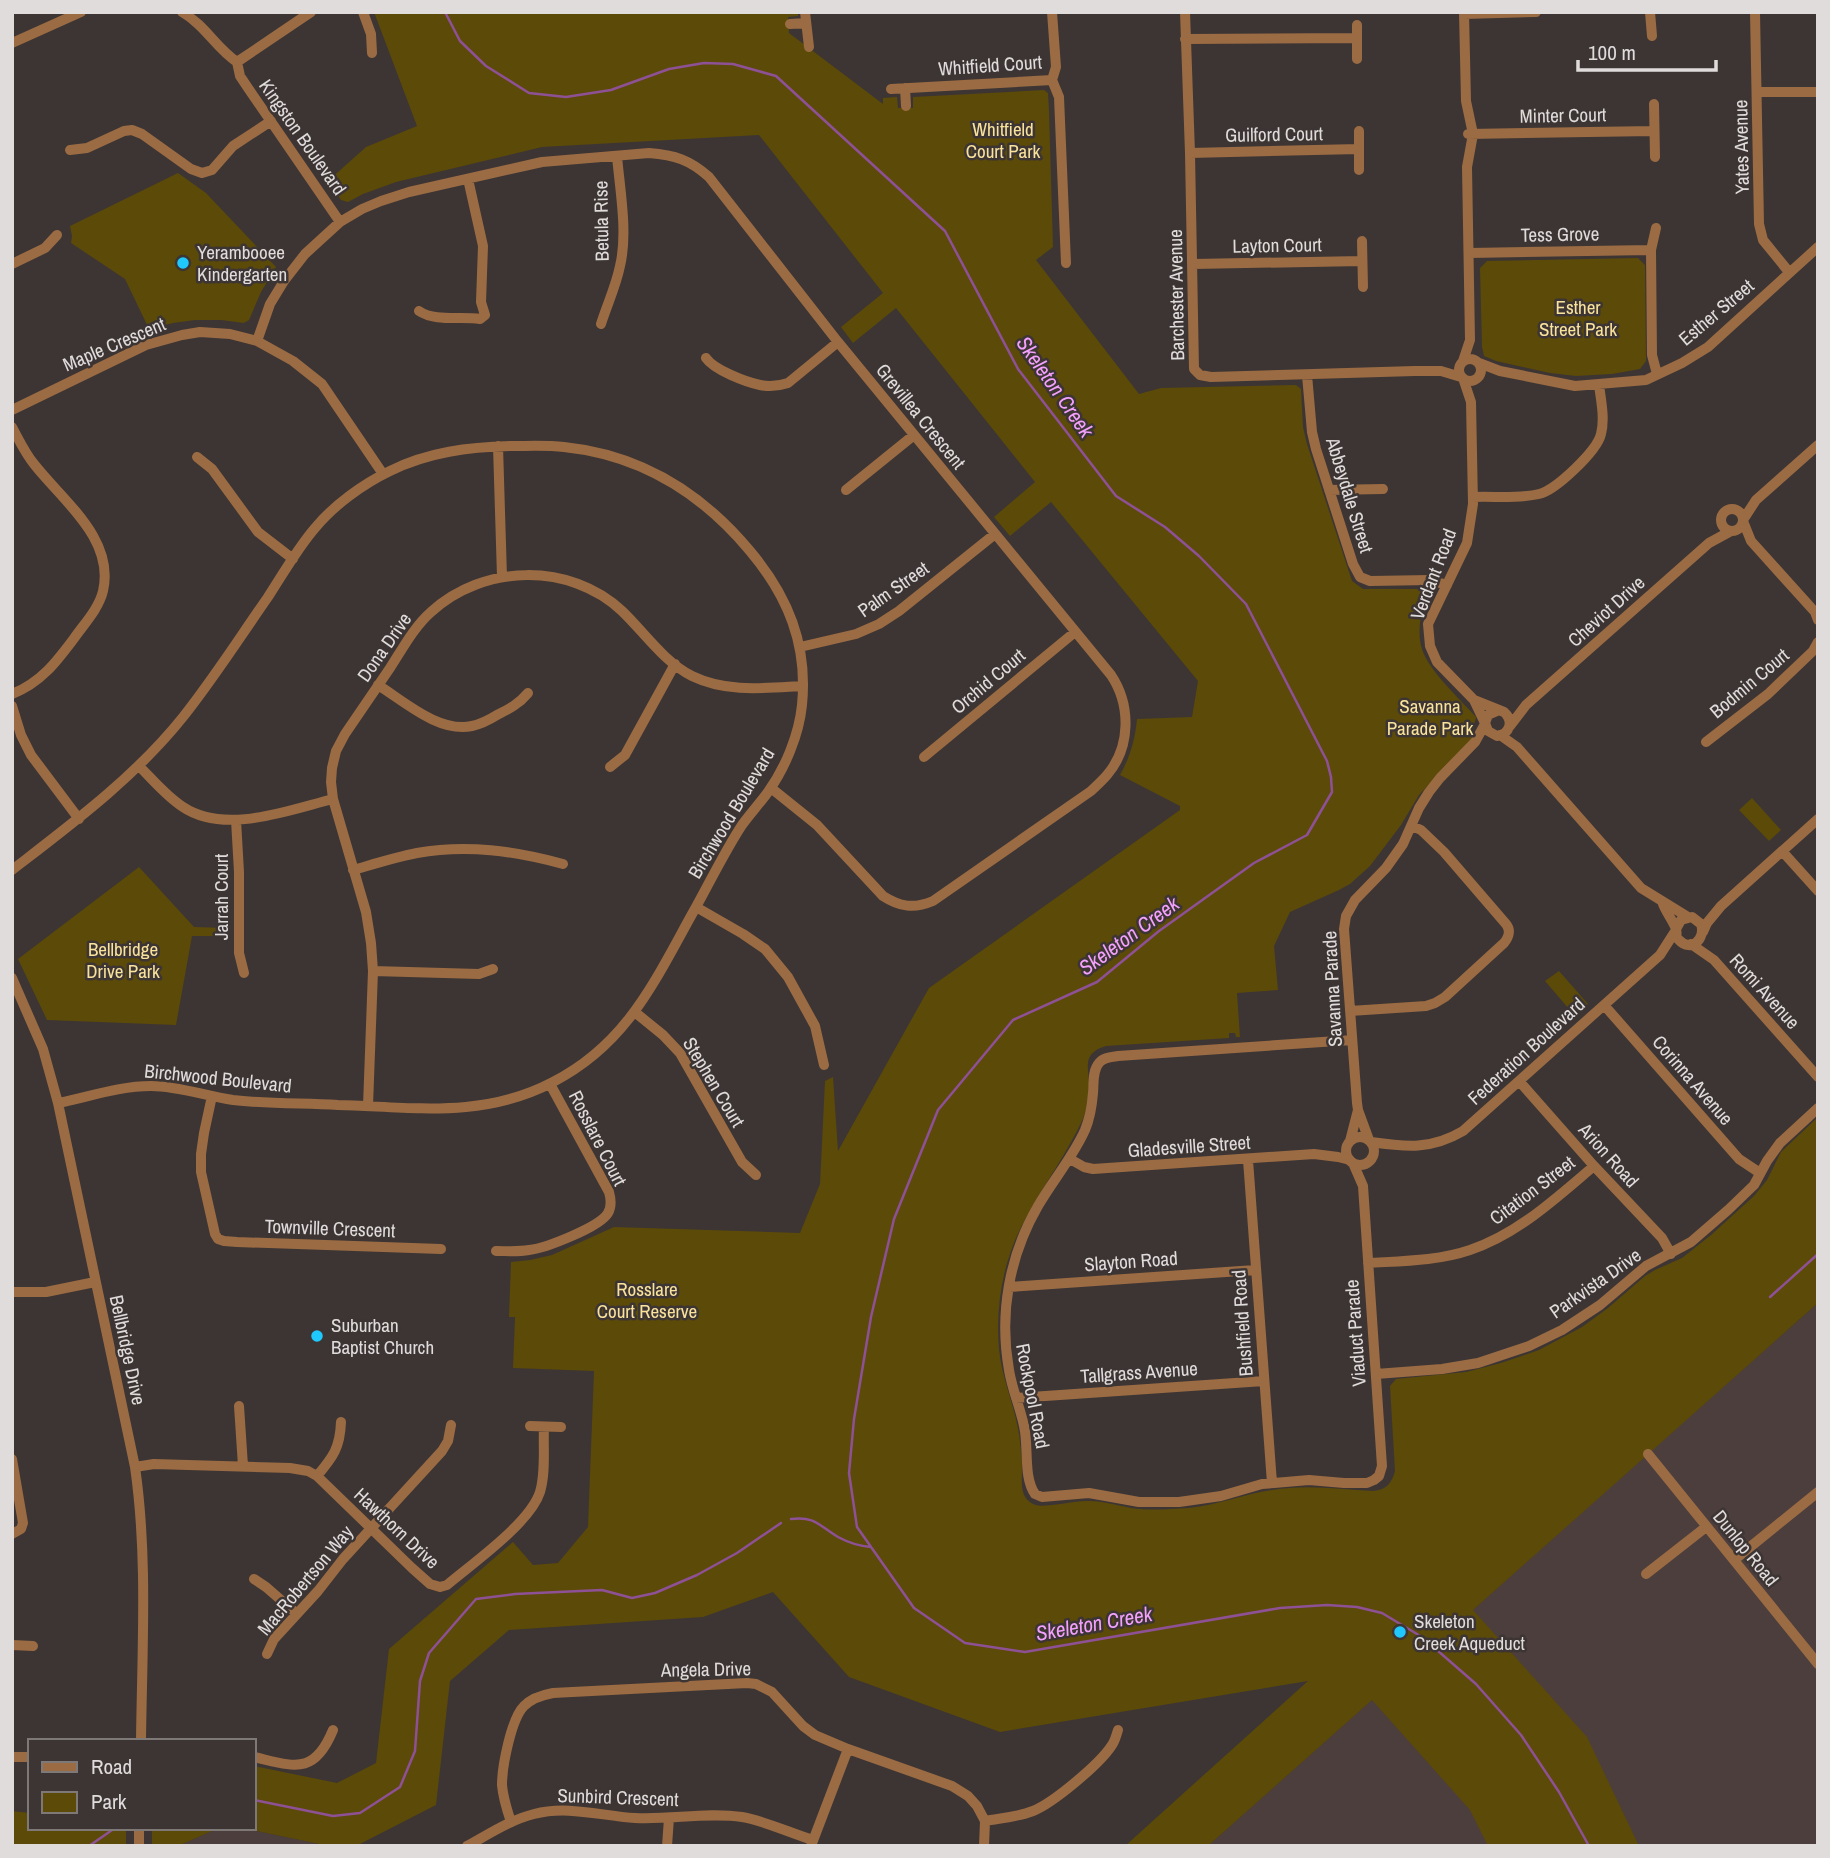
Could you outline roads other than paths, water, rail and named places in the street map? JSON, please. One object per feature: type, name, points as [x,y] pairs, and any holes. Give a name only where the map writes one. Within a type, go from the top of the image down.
[{"type":"street","points":[[12,43],[65,15],[80,12]]},
{"type":"street","name":"Kingston Boulevard","points":[[182,12],[204,28],[226,55],[237,62],[240,76],[340,222]]},
{"type":"street","points":[[237,62],[312,12]]},
{"type":"street","points":[[363,12],[371,34],[372,53]]},
{"type":"street","name":"Whitfield Court","points":[[891,89],[1052,79],[1056,66],[1052,12]]},
{"type":"street","name":"Barchester Avenue","points":[[1185,12],[1194,369],[1200,375],[1211,377],[1441,371],[1462,378]]},
{"type":"street","points":[[1470,340],[1459,370],[1462,378],[1470,381],[1478,377],[1481,370],[1470,340],[1467,167],[1469,134],[1464,13],[1536,12]]},
{"type":"street","points":[[1650,12],[1652,36]]},
{"type":"street","name":"Yates Avenue","points":[[1755,12],[1759,224],[1763,240],[1789,272]]},
{"type":"street","points":[[790,24],[805,18],[809,47]]},
{"type":"street","points":[[1357,25],[1357,59]]},
{"type":"street","points":[[1185,39],[1357,37]]},
{"type":"street","points":[[1052,79],[1059,97],[1066,263]]},
{"type":"street","points":[[905,88],[906,106]]},
{"type":"street","points":[[1758,92],[1818,92]]},
{"type":"street","points":[[1654,104],[1655,157]]},
{"type":"street","points":[[69,150],[87,148],[132,130],[142,134],[196,172],[207,172],[212,170],[233,146],[271,121]]},
{"type":"street","points":[[1359,131],[1359,170]]},
{"type":"street","name":"Minter Court","points":[[1469,134],[1654,131]]},
{"type":"street","name":"Guilford Court","points":[[1190,153],[1359,149]]},
{"type":"street","name":"Grevillea Crescent","points":[[257,341],[270,304],[305,254],[340,222],[381,201],[409,192],[542,162],[649,153],[664,154],[696,165],[709,177],[838,342],[1119,687],[1123,699],[1126,730],[1119,757],[1108,774],[1091,791],[922,906],[896,904],[883,896],[817,825],[771,788]]},
{"type":"street","name":"Betula Rise","points":[[601,324],[620,268],[622,253],[617,156]]},
{"type":"street","points":[[419,311],[433,316],[480,320],[485,315],[481,302],[483,246],[468,179]]},
{"type":"street","points":[[1656,228],[1651,250],[1652,355],[1657,374]]},
{"type":"street","points":[[12,264],[45,248],[57,235]]},
{"type":"street","points":[[1363,241],[1363,287]]},
{"type":"street","name":"Esther Street","points":[[1478,363],[1500,371],[1575,386],[1646,380],[1708,347],[1818,247]]},
{"type":"street","name":"Tess Grove","points":[[1469,253],[1651,250]]},
{"type":"street","name":"Layton Court","points":[[1193,264],[1362,261]]},
{"type":"street","name":"Maple Crescent","points":[[12,410],[146,345],[182,334],[229,334],[257,341],[293,361],[322,384],[383,474]]},
{"type":"street","points":[[706,358],[716,368],[760,385],[779,386],[788,383],[838,342]]},
{"type":"street","points":[[1462,362],[1471,359],[1478,363]]},
{"type":"street","name":"Barchester Avenue","points":[[1441,371],[1462,362]]},
{"type":"street","name":"Esther Street","points":[[1478,377],[1500,371]]},
{"type":"street","name":"Abbeydale Street","points":[[1307,375],[1312,432],[1353,564],[1360,578],[1370,581],[1430,580],[1447,585]]},
{"type":"street","name":"Verdant Road","points":[[1478,377],[1471,402],[1473,504],[1467,542],[1429,624],[1430,646],[1437,662],[1474,700],[1485,724]]},
{"type":"street","name":"Verdant Road","points":[[1462,378],[1471,402]]},
{"type":"street","points":[[1473,497],[1528,496],[1543,493],[1553,487],[1592,451],[1601,436],[1599,385]]},
{"type":"street","points":[[12,427],[32,462],[96,539],[105,565],[103,593],[95,610],[54,666],[34,683],[12,694]]},
{"type":"street","points":[[846,490],[914,435]]},
{"type":"street","points":[[1732,531],[1739,529],[1756,500],[1818,444]]},
{"type":"street","points":[[498,446],[502,577]]},
{"type":"street","name":"Birchwood Boulevard","points":[[12,870],[79,819],[139,766],[180,721],[216,674],[317,526],[340,505],[383,474],[413,460],[467,448],[560,446],[593,451],[628,461],[683,488],[730,529],[766,569],[782,595],[800,647],[803,686],[798,726],[785,763],[771,788],[742,826],[636,1013],[600,1051],[578,1069],[515,1098],[458,1109],[250,1101],[178,1088],[137,1086],[58,1103]]},
{"type":"street","points":[[197,457],[212,469],[258,532],[293,559]]},
{"type":"street","points":[[1329,490],[1383,489]]},
{"type":"street","points":[[1756,500],[1723,512],[1720,520],[1724,529],[1751,541],[1817,615]]},
{"type":"street","points":[[1730,509],[1738,511],[1751,541]]},
{"type":"street","name":"Cheviot Drive","points":[[1709,543],[1720,520]]},
{"type":"street","name":"Cheviot Drive","points":[[1503,731],[1526,705],[1709,543],[1732,531]]},
{"type":"street","name":"Palm Street","points":[[800,647],[856,634],[879,624],[995,534]]},
{"type":"street","name":"Dona Drive","points":[[368,1106],[373,971],[371,943],[366,912],[333,799],[332,768],[336,751],[345,734],[415,629],[432,611],[471,587],[502,577],[555,577],[599,594],[620,609],[675,664],[691,675],[729,687],[803,686]]},
{"type":"street","name":"Orchid Court","points":[[924,757],[1075,632]]},
{"type":"street","name":"Bodmin Court","points":[[1706,741],[1768,694],[1816,647]]},
{"type":"street","points":[[610,767],[625,755],[675,664]]},
{"type":"street","points":[[378,685],[434,722],[458,727],[481,724],[515,706],[528,693]]},
{"type":"street","name":"Verdant Road","points":[[1474,700],[1499,711]]},
{"type":"street","name":"Cheviot Drive","points":[[1499,711],[1526,705]]},
{"type":"street","points":[[12,706],[21,736],[31,755],[79,819]]},
{"type":"street","points":[[1503,731],[1509,718],[1499,711],[1489,715],[1485,724],[1488,731],[1503,731],[1641,888],[1701,924],[1703,932]]},
{"type":"street","name":"Savanna Parade","points":[[1349,1142],[1357,1110],[1346,916],[1355,900],[1386,868],[1403,844],[1429,792],[1475,742],[1485,724]]},
{"type":"street","name":"Savanna Parade","points":[[1475,742],[1503,731]]},
{"type":"street","points":[[139,766],[173,800],[206,818],[236,820],[333,799]]},
{"type":"street","points":[[1661,901],[1677,937],[1688,944],[1699,940],[1707,923],[1721,906],[1818,819]]},
{"type":"street","name":"Jarrah Court","points":[[236,820],[239,953],[244,973]]},
{"type":"street","points":[[1350,1011],[1436,1003],[1446,997],[1504,943],[1508,936],[1506,923],[1444,852],[1421,830],[1412,827]]},
{"type":"street","points":[[353,870],[416,853],[448,849],[485,849],[517,853],[563,864]]},
{"type":"street","points":[[1782,851],[1818,891]]},
{"type":"street","points":[[1676,930],[1680,921],[1721,906]]},
{"type":"street","points":[[696,907],[765,949],[788,977],[815,1027],[824,1065]]},
{"type":"street","name":"Federation Boulevard","points":[[1372,1158],[1403,1147],[1431,1144],[1463,1131],[1660,955],[1676,930]]},
{"type":"street","name":"Romi Avenue","points":[[1703,932],[1714,960],[1818,1077]]},
{"type":"street","name":"Federation Boulevard","points":[[1660,955],[1688,944]]},
{"type":"street","name":"Romi Avenue","points":[[1688,944],[1714,960]]},
{"type":"street","points":[[373,971],[479,974],[493,969]]},
{"type":"street","name":"Bellbridge Drive","points":[[12,978],[43,1049],[58,1103],[135,1467],[143,1543],[141,1739]]},
{"type":"street","points":[[12,1007],[24,1003]]},
{"type":"street","name":"Corinna Avenue","points":[[1604,1005],[1739,1159],[1760,1173]]},
{"type":"street","name":"Stephen Court","points":[[636,1013],[680,1053],[742,1162],[756,1175]]},
{"type":"street","name":"Rockpool Road","points":[[1352,1040],[1104,1059],[1099,1062],[1094,1073],[1092,1104],[1087,1125],[1070,1158],[1030,1220],[1018,1248],[1005,1305],[1004,1338],[1009,1372],[1025,1428],[1030,1484],[1040,1497],[1089,1493],[1139,1502],[1179,1502],[1221,1496],[1272,1483],[1309,1480],[1367,1483],[1378,1477]]},
{"type":"street","name":"Arion Road","points":[[1519,1081],[1662,1238],[1671,1254]]},
{"type":"street","name":"Rosslare Court","points":[[496,1251],[542,1247],[601,1221],[611,1206],[609,1192],[550,1084]]},
{"type":"street","name":"Townville Crescent","points":[[212,1096],[204,1133],[201,1172],[215,1242],[441,1249]]},
{"type":"street","name":"Parkvista Drive","points":[[1376,1374],[1457,1366],[1495,1358],[1529,1346],[1577,1321],[1641,1270],[1691,1242],[1728,1210],[1754,1185],[1780,1143],[1818,1108]]},
{"type":"street","name":"Savanna Parade","points":[[1357,1110],[1370,1141]]},
{"type":"street","points":[[1360,1137],[1370,1141],[1374,1149],[1372,1158],[1363,1164],[1352,1162],[1346,1151],[1349,1142],[1360,1137]]},
{"type":"street","name":"Federation Boulevard","points":[[1370,1141],[1403,1147]]},
{"type":"street","name":"Gladesville Street","points":[[1314,1154],[1349,1142]]},
{"type":"street","name":"Gladesville Street","points":[[1070,1158],[1093,1169],[1314,1154],[1352,1162]]},
{"type":"street","name":"Viaduct Parade","points":[[1363,1186],[1372,1158]]},
{"type":"street","name":"Bushfield Road","points":[[1248,1160],[1272,1483]]},
{"type":"street","name":"Viaduct Parade","points":[[1352,1162],[1363,1186],[1382,1466],[1378,1477]]},
{"type":"street","name":"Citation Street","points":[[1368,1263],[1446,1256],[1488,1243],[1518,1227],[1594,1166]]},
{"type":"street","name":"Slayton Road","points":[[1009,1287],[1255,1270]]},
{"type":"street","points":[[12,1292],[46,1292],[95,1282]]},
{"type":"street","name":"Tallgrass Avenue","points":[[1016,1398],[1264,1381]]},
{"type":"street","points":[[240,1406],[243,1466]]},
{"type":"street","points":[[135,1467],[154,1464],[290,1468],[317,1476],[337,1448],[341,1422]]},
{"type":"street","name":"MacRobertson Way","points":[[267,1654],[274,1639],[442,1451],[448,1441],[451,1425]]},
{"type":"street","points":[[530,1426],[561,1427]]},
{"type":"street","name":"Hawthorn Drive","points":[[317,1476],[430,1584],[444,1587],[531,1511],[537,1501],[543,1478],[544,1427]]},
{"type":"street","name":"Dunlop Road","points":[[1648,1454],[1818,1664]]},
{"type":"street","points":[[12,1459],[23,1514],[21,1533]]},
{"type":"street","points":[[1734,1560],[1818,1492]]},
{"type":"street","points":[[1646,1574],[1706,1527]]},
{"type":"street","points":[[254,1579],[297,1614]]},
{"type":"street","points":[[12,1645],[33,1646]]},
{"type":"street","name":"Angela Drive","points":[[511,1822],[502,1784],[516,1716],[533,1699],[553,1693],[737,1682],[756,1684],[772,1692],[803,1726],[815,1735],[952,1786],[968,1796],[985,1821]]},
{"type":"street","points":[[256,1757],[297,1765],[308,1763],[317,1758],[333,1730]]},
{"type":"street","points":[[985,1846],[985,1821],[1030,1812],[1058,1796],[1106,1753],[1114,1743],[1118,1730]]},
{"type":"street","points":[[812,1843],[848,1749]]},
{"type":"street","name":"Sunbird Crescent","points":[[467,1846],[511,1822],[535,1814],[570,1810],[633,1818],[744,1817],[812,1843]]},
{"type":"street","points":[[667,1846],[669,1818]]},
{"type":"waterway","name":"Skeleton Creek","points":[[445,12],[460,41],[486,66],[529,93],[566,97],[611,90],[669,69],[704,63],[733,64],[776,76],[945,231],[1018,369],[1116,496],[1165,527],[1199,556],[1246,604],[1327,761],[1332,792],[1307,835],[1254,863],[1159,931],[1097,982],[1013,1020],[938,1110],[894,1219],[871,1317],[854,1419],[849,1473],[857,1527],[914,1608],[965,1643],[1025,1652],[1280,1608],[1327,1605],[1357,1607],[1382,1613],[1422,1637],[1476,1684],[1521,1735],[1559,1792],[1589,1846]]},
{"type":"waterway","points":[[1770,1297],[1818,1254]]},
{"type":"waterway","points":[[791,1519],[812,1520],[846,1541],[871,1547]]},
{"type":"waterway","points":[[256,1800],[333,1816],[360,1813],[400,1787],[415,1751],[420,1681],[429,1653],[476,1599],[515,1594],[602,1590],[632,1598],[655,1593],[697,1575],[737,1553],[781,1523]]},
{"type":"waterway","points":[[89,1846],[112,1830]]},
{"type":"place","name":"Yerambooee Kindergarten","points":[[183,263]]},
{"type":"place","name":"Suburban Baptist Church","points":[[317,1336]]},
{"type":"place","name":"Skeleton Creek Aqueduct","points":[[1400,1632]]},
{"type":"park label","name":"Whitfield Court Park","points":[[1003,140]]},
{"type":"park label","name":"Esther Street Park","points":[[1578,318]]},
{"type":"park label","name":"Savanna Parade Park","points":[[1430,717]]},
{"type":"park label","name":"Bellbridge Drive Park","points":[[123,960]]},
{"type":"park label","name":"Rosslare Court Reserve","points":[[647,1300]]}]
